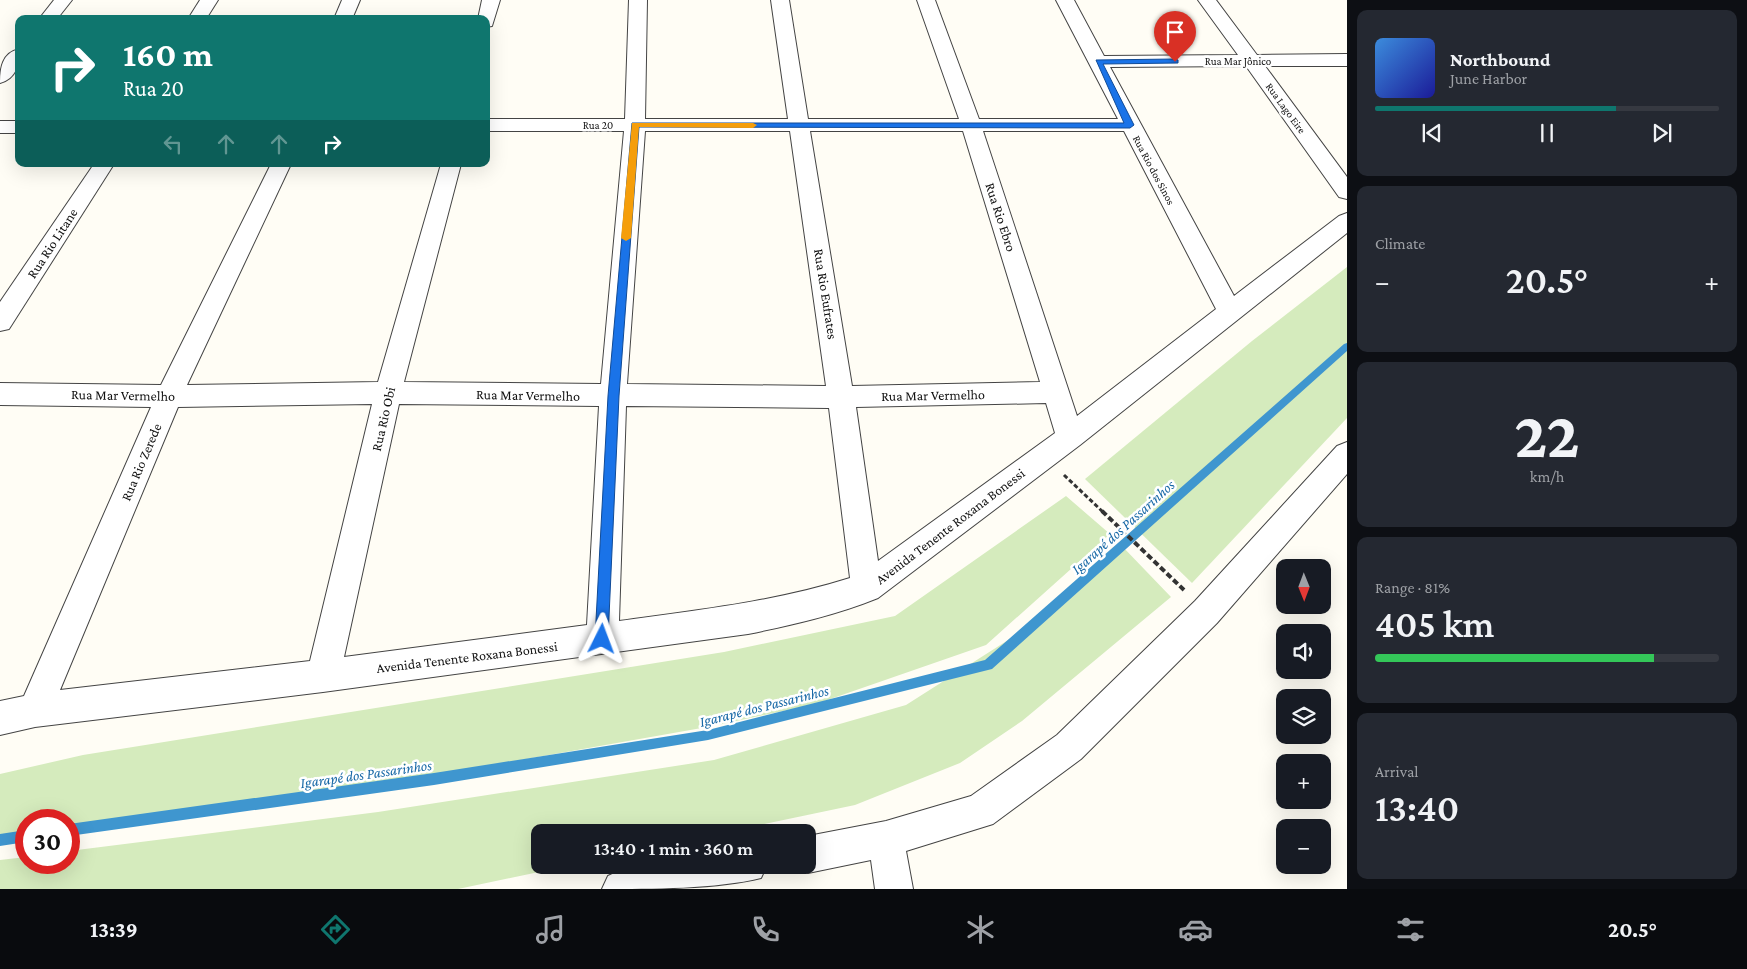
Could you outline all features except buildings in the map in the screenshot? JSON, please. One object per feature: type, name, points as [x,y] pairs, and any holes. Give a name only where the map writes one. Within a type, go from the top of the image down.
[{"type":"street","points":[[51,15],[63,0]]},
{"type":"street","points":[[200,15],[209,0]]},
{"type":"street","points":[[345,15],[351,0]]},
{"type":"street","points":[[488,15],[491,0]]},
{"type":"street","points":[[602,639],[613,396],[635,124],[638,0]]},
{"type":"street","name":"Rua Rio Eufrates","points":[[780,0],[841,397],[867,588]]},
{"type":"street","name":"Rua Rio Ebro","points":[[926,0],[971,124],[1070,437]]},
{"type":"street","name":"Rua Rio dos Sinos","points":[[1065,0],[1230,312]]},
{"type":"street","name":"Rua Lago Eire","points":[[1207,0],[1347,192]]},
{"type":"street","points":[[0,77],[15,59]]},
{"type":"street","name":"Rua Mar Jônico","points":[[1098,62],[1347,60]]},
{"type":"street","name":"Rua 20","points":[[490,125],[1130,125]]},
{"type":"street","points":[[0,127],[15,127]]},
{"type":"street","name":"Rua Rio Litane","points":[[0,322],[102,167]]},
{"type":"street","name":"Rua Rio Zerede","points":[[35,710],[168,396],[280,167]]},
{"type":"street","name":"Rua Rio Obi","points":[[324,676],[388,393],[450,167]]},
{"type":"street","name":"Avenida Tenente Roxana Bonessi","points":[[0,718],[35,710],[324,676],[748,619],[806,607],[867,588],[1070,437],[1347,221]]},
{"type":"street","name":"Rua Mar Vermelho","points":[[0,394],[168,396],[388,393],[841,397],[1056,392]]},
{"type":"street","points":[[816,852],[886,839],[980,811],[1069,746],[1206,612],[1347,454]]},
{"type":"street","points":[[886,839],[894,889]]},
{"type":"street","points":[[621,889],[700,874]]},
{"type":"path","points":[[1068,479],[1172,579]]},
{"type":"green space","points":[[1347,267],[1347,418],[1192,583],[1085,479],[1252,341]]},
{"type":"green space","points":[[1066,496],[1110,534],[986,645],[816,704],[713,726],[351,790],[80,825],[80,809],[15,809],[15,833],[0,835],[0,774],[83,755],[724,652],[895,616]]},
{"type":"green space","points":[[1121,545],[1171,597],[1022,721],[960,763],[855,805],[764,824],[531,824],[531,874],[458,889],[0,889],[0,860],[15,858],[15,874],[80,874],[80,850],[378,812],[714,760],[906,705],[1016,635]]},
{"type":"waterway","name":"Igarapé dos Passarinhos","points":[[80,828],[434,779],[708,735],[988,665],[1347,346]]},
{"type":"waterway","name":"Igarapé dos Passarinhos","points":[[0,840],[15,838]]},
{"type":"slow traffic","points":[[626,238],[635,124],[753,125]]},
{"type":"route","points":[[602,639],[613,396],[635,124],[800,126],[1130,125],[1098,62],[1175,62]]}]
